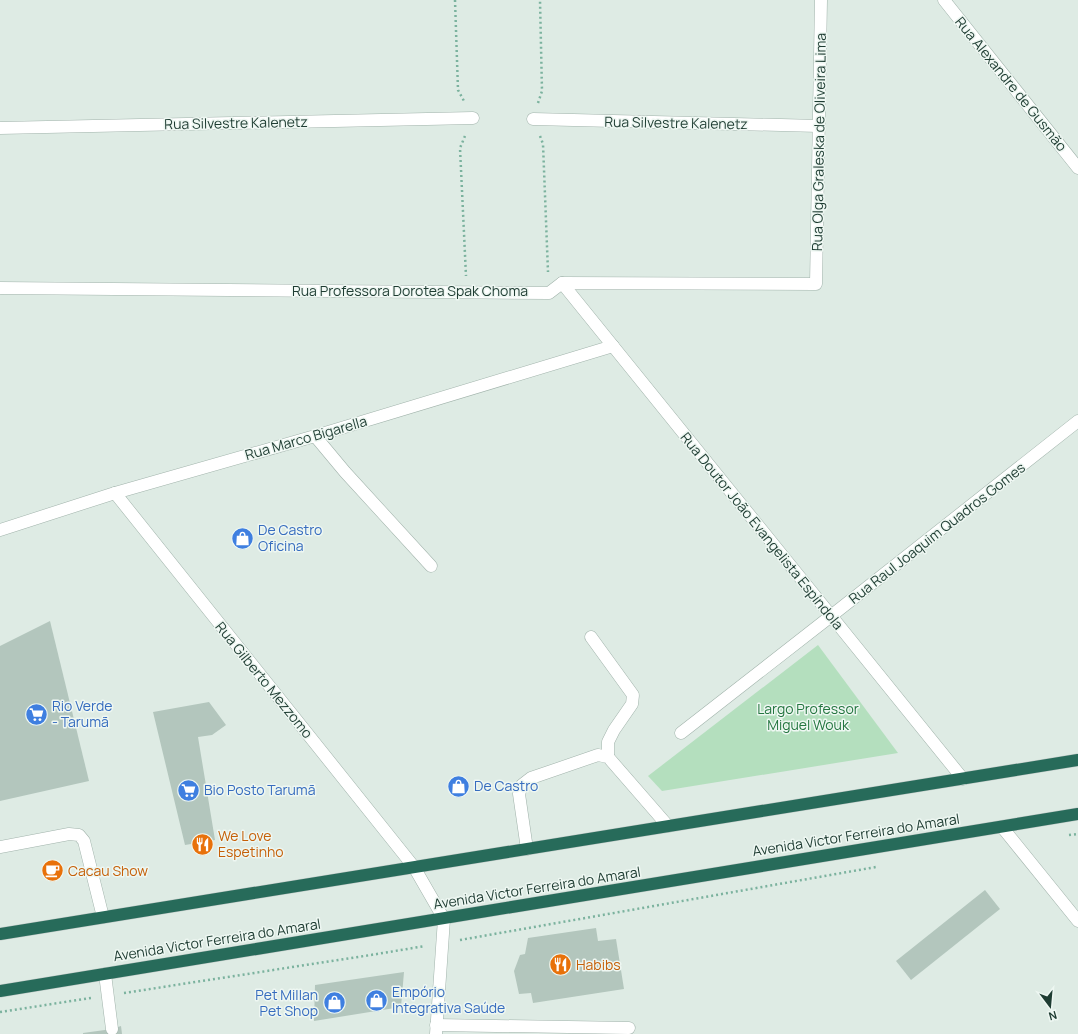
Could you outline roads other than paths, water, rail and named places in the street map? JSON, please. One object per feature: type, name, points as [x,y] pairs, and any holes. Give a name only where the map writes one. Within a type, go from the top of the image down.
[{"type":"highway","points":[[0,934],[1078,760]]},
{"type":"highway","name":"Avenida Victor Ferreira do Amaral","points":[[0,991],[1078,814]]},
{"type":"street","name":"Rua Olga Graleska de Oliveira Lima","points":[[562,283],[816,284],[821,0]]},
{"type":"street","name":"Rua Alexandre de Gusmão","points":[[944,0],[1078,168]]},
{"type":"street","name":"Rua Silvestre Kalenetz","points":[[0,128],[473,118]]},
{"type":"street","name":"Rua Silvestre Kalenetz","points":[[533,119],[819,126]]},
{"type":"street","name":"Rua Professora Dorotea Spak Choma","points":[[0,288],[549,293],[562,283]]},
{"type":"street","name":"Rua Doutor João Evangelista Espíndola","points":[[562,283],[963,779]]},
{"type":"street","name":"Rua Marco Bigarella","points":[[0,530],[115,493],[315,436],[612,346]]},
{"type":"street","name":"Rua Raul Joaquim Quadros Gomes","points":[[681,733],[832,616],[1078,421]]},
{"type":"street","points":[[315,436],[344,472],[431,566]]},
{"type":"street","name":"Rua Gilberto Mezzomo","points":[[115,493],[414,867],[444,918]]},
{"type":"street","points":[[591,637],[633,695],[632,704],[614,730],[608,742],[608,757]]},
{"type":"street","points":[[527,849],[519,794],[522,785],[532,778],[598,755],[608,757],[668,826]]},
{"type":"street","points":[[1002,827],[1078,921]]},
{"type":"street","points":[[0,847],[70,834],[78,835],[84,841],[102,917]]},
{"type":"street","points":[[444,918],[436,1030],[629,1028]]},
{"type":"street","points":[[105,974],[112,1029]]},
{"type":"place","name":"De Castro Oficina","points":[[243,538]]},
{"type":"place","name":"Rio Verde - Tarumã","points":[[36,714]]},
{"type":"place","name":"De Castro","points":[[459,786]]},
{"type":"place","name":"Bio Posto Tarumã","points":[[189,790]]},
{"type":"place","name":"We Love Espetinho","points":[[202,844]]},
{"type":"place","name":"Cacau Show","points":[[53,871]]},
{"type":"place","name":"Habibs","points":[[560,965]]},
{"type":"place","name":"Empório Integrativa Saúde","points":[[376,1000]]},
{"type":"place","name":"Pet Millan Pet Shop","points":[[334,1003]]},
{"type":"park label","name":"Largo Professor Miguel Wouk","points":[[808,718]]}]
